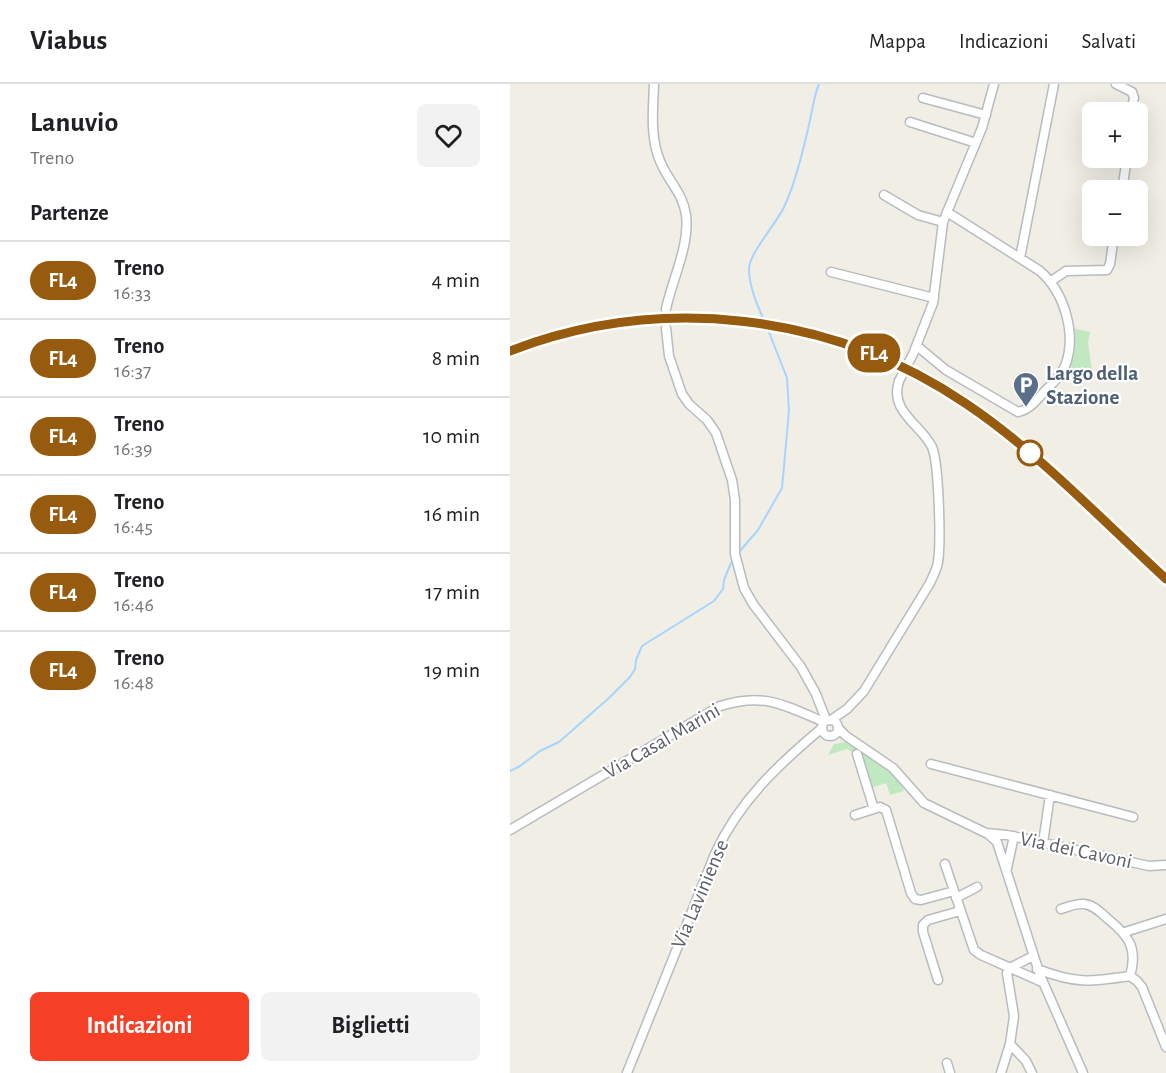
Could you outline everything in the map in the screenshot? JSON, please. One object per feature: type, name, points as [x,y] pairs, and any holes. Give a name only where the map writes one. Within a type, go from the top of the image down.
[{"type":"street","points":[[654,84],[653,128],[657,152],[663,169],[680,194],[686,221],[678,269],[666,309]]},
{"type":"street","points":[[947,212],[1040,271],[1050,282],[1065,313],[1070,339],[1064,368],[1057,379],[1024,410],[1015,411],[916,349],[931,313],[943,222],[947,212],[976,143],[994,84]]},
{"type":"street","points":[[1020,258],[1054,84]]},
{"type":"street","points":[[1116,84],[1132,92],[1133,102]]},
{"type":"street","points":[[924,98],[986,115]]},
{"type":"street","points":[[910,122],[976,143]]},
{"type":"street","points":[[884,195],[914,213],[943,222]]},
{"type":"street","points":[[1050,282],[1066,272],[1107,270],[1113,246]]},
{"type":"street","points":[[831,272],[934,298]]},
{"type":"street","points":[[666,328],[669,356],[680,392],[687,402],[707,420],[716,433],[732,480],[735,496],[735,554],[744,588],[753,604],[801,667],[830,726],[893,768],[924,802],[986,833],[998,843],[1037,969],[1083,1073]]},
{"type":"street","name":"Via Laviniense","points":[[627,1073],[725,834],[756,790],[784,760],[810,738],[830,726],[866,688],[928,586],[938,562],[939,525],[933,452],[927,439],[900,408],[896,393],[899,381],[916,349]]},
{"type":"street","name":"Via Casal Marini","points":[[510,830],[720,706],[743,700],[768,700],[830,726]]},
{"type":"street","points":[[857,754],[874,809]]},
{"type":"street","points":[[931,764],[1133,817]]},
{"type":"street","points":[[1043,843],[1050,795]]},
{"type":"street","points":[[855,815],[882,808],[888,813],[913,897],[919,900],[955,894],[977,887]]},
{"type":"street","name":"Via dei Cavoni","points":[[986,833],[1014,836],[1149,866],[1166,865]]},
{"type":"street","points":[[1007,869],[1014,836]]},
{"type":"street","points":[[945,864],[974,950],[1042,982]]},
{"type":"street","points":[[1061,909],[1079,904],[1091,906],[1125,932],[1132,949],[1133,964],[1130,976]]},
{"type":"street","points":[[938,980],[923,932],[923,925],[928,920],[960,911]]},
{"type":"street","points":[[1125,932],[1166,919]]},
{"type":"street","points":[[1001,1073],[1010,1044],[1014,1009],[1007,975],[1012,967],[1033,956]]},
{"type":"street","points":[[1037,969],[1082,982],[1130,976],[1142,987],[1164,1035],[1166,1047]]},
{"type":"street","points":[[1010,1044],[1028,1064],[1032,1073]]},
{"type":"street","points":[[947,1063],[950,1073]]},
{"type":"green space","points":[[1072,328],[1090,332],[1088,343],[1092,370],[1067,369]]},
{"type":"green space","points":[[845,742],[887,768],[904,791],[890,795],[886,783],[871,788],[861,758],[847,749],[828,755],[834,744]]},
{"type":"waterway","points":[[763,318],[750,281],[750,262],[789,196],[819,84]]},
{"type":"waterway","points":[[739,552],[758,530],[782,488],[789,410],[787,378],[767,327]]},
{"type":"waterway","points":[[510,771],[540,751],[559,742],[609,698],[630,677],[642,646],[714,601],[723,589],[731,563]]},
{"type":"tunnel","points":[[666,309],[666,328]]},
{"type":"railway","points":[[510,351],[571,332],[632,321],[694,318],[755,323],[816,335],[874,355],[931,382],[1008,434],[1054,474],[1166,580]]},
{"type":"train","name":"FL4","points":[[510,351],[578,330],[633,322],[687,318],[741,320],[769,324],[850,344],[888,359],[932,382],[986,417],[1031,454],[1166,579]]},
{"type":"place","name":"Largo della Stazione","points":[[1026,408]]}]
